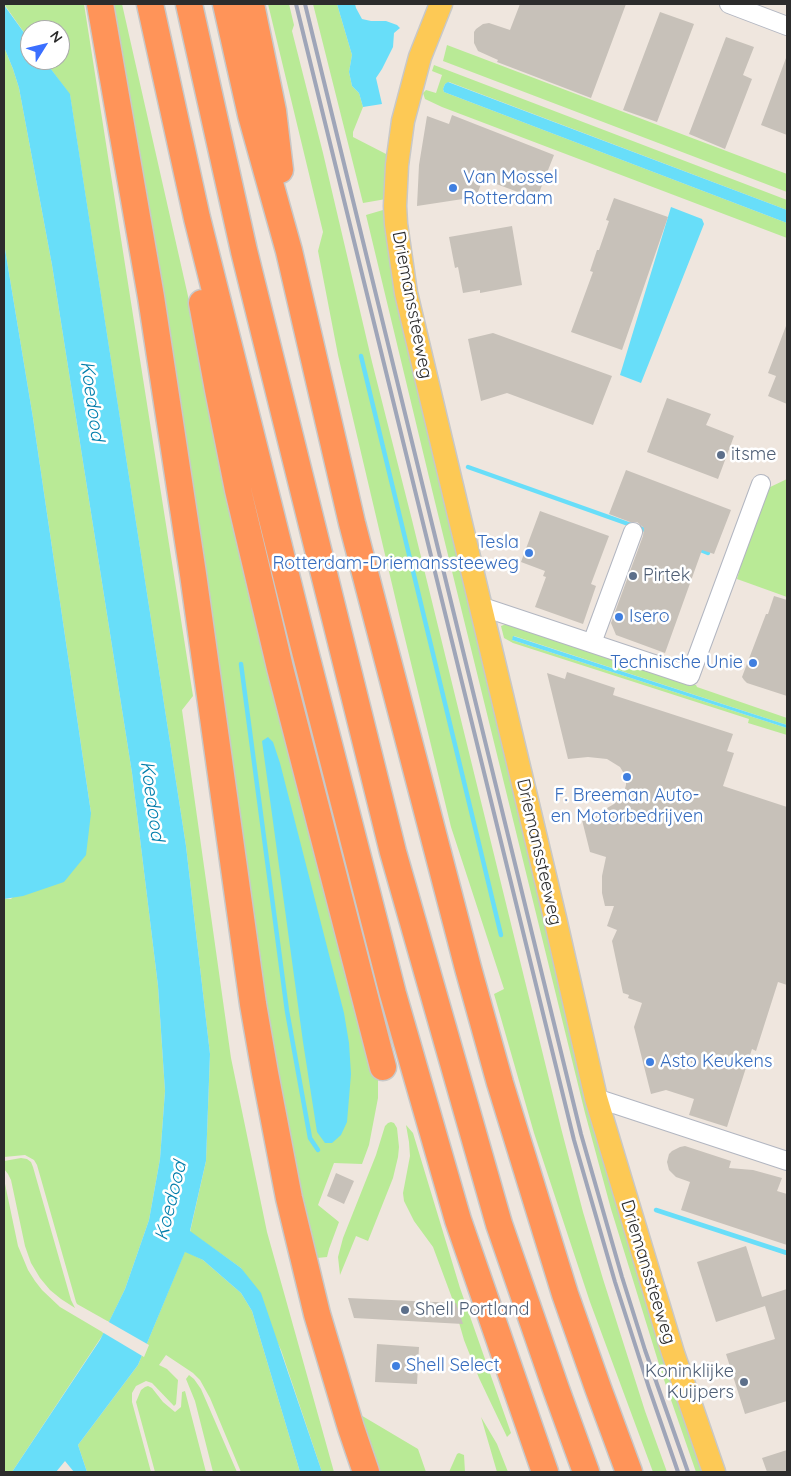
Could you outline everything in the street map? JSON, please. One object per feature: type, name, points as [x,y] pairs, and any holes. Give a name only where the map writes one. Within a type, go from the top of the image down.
[{"type":"highway","points":[[100,4],[158,346],[203,640],[253,1004],[265,1073],[289,1198],[317,1314],[366,1472]]},
{"type":"highway","points":[[150,4],[198,218],[393,994],[458,1220],[546,1472]]},
{"type":"highway","points":[[189,4],[244,251],[393,852],[499,1224],[586,1472]]},
{"type":"highway","points":[[226,4],[251,114],[289,251],[352,523],[468,968],[500,1083],[565,1294],[629,1472]]},
{"type":"highway","points":[[251,4],[273,111],[289,251]]},
{"type":"highway","points":[[198,218],[194,258],[238,490],[280,668],[383,1068]]},
{"type":"main road","name":"Driemanssteeweg","points":[[441,4],[420,57],[404,121],[397,165],[396,224],[406,293],[596,1098],[671,1344],[714,1472]]},
{"type":"street","points":[[729,4],[787,26]]},
{"type":"street","points":[[480,606],[690,676],[761,484]]},
{"type":"street","points":[[592,643],[632,532]]},
{"type":"street","points":[[596,1098],[787,1161]]},
{"type":"green space","points":[[4,4],[84,4],[193,696],[182,710],[231,1058],[267,1232],[334,1472],[322,1472],[281,1350],[241,1268],[190,1232],[206,1161],[210,1054],[186,846],[70,95],[51,70],[70,70],[70,20],[20,20],[20,27]]},
{"type":"green space","points":[[110,4],[122,4],[188,296],[231,516],[378,1069],[378,1098],[369,1145],[362,1164],[334,1163],[318,1205],[339,1222],[327,1257],[317,1258],[316,1260],[264,1018]]},
{"type":"green space","points":[[268,4],[289,4],[294,25],[292,31],[372,362],[561,1128],[603,1279],[645,1411],[667,1472],[653,1472],[590,1302],[534,1133],[494,994],[504,989],[451,827],[399,614],[338,355],[318,251],[323,232]]},
{"type":"green space","points":[[313,4],[337,4],[352,55],[349,72],[352,86],[359,93],[363,107],[353,132],[353,137],[388,155],[386,199],[363,203]]},
{"type":"green space","points":[[447,45],[787,174],[787,192],[443,61]]},
{"type":"green space","points":[[4,47],[19,88],[52,265],[132,773],[158,986],[165,1091],[160,1159],[149,1220],[125,1289],[109,1322],[76,1302],[34,1160],[25,1155],[4,1157],[4,899],[11,899],[91,813],[33,418],[4,243]]},
{"type":"green space","points":[[434,65],[787,200],[787,210],[449,82],[445,84],[443,89],[444,92],[787,223],[787,238],[425,99],[423,93],[426,90],[436,93],[442,75],[432,71]]},
{"type":"green space","points":[[383,210],[387,214],[405,328],[706,1472],[696,1472],[662,1374],[611,1209],[585,1113],[366,215]]},
{"type":"green space","points":[[787,479],[787,597],[737,579],[738,567],[766,489]]},
{"type":"green space","points":[[509,623],[696,685],[697,687],[787,718],[787,725],[514,636],[512,640],[787,728],[787,735],[748,723],[749,719],[513,643],[504,638],[501,626]]},
{"type":"green space","points":[[391,1122],[397,1128],[399,1147],[393,1178],[368,1241],[356,1236],[340,1275],[338,1257],[343,1238],[376,1155],[385,1126]]},
{"type":"green space","points":[[406,1125],[413,1133],[460,1288],[511,1433],[507,1437],[479,1378],[464,1340],[452,1298],[433,1247],[414,1221],[404,1201],[403,1193],[410,1156]]},
{"type":"green space","points":[[21,1158],[31,1162],[33,1167],[71,1300],[75,1308],[50,1290],[31,1263],[25,1246],[11,1180],[4,1169],[4,1161]]},
{"type":"green space","points":[[4,1179],[18,1246],[35,1281],[60,1307],[104,1333],[12,1472],[4,1472]]},
{"type":"green space","points":[[185,1251],[203,1260],[241,1293],[252,1311],[300,1472],[241,1472],[210,1398],[200,1380],[166,1355],[159,1365],[167,1369],[178,1380],[176,1404],[174,1406],[152,1383],[146,1381],[136,1386],[132,1393],[132,1402],[151,1472],[87,1472],[78,1445],[138,1365]]},
{"type":"green space","points":[[189,1375],[201,1389],[237,1472],[213,1472],[195,1401],[186,1379]]},
{"type":"green space","points":[[148,1386],[175,1412],[181,1407],[182,1392],[185,1391],[206,1472],[155,1472],[136,1402],[141,1390]]},
{"type":"green space","points":[[359,1414],[418,1449],[426,1472],[379,1472]]},
{"type":"green space","points":[[481,1417],[497,1444],[508,1472],[497,1472]]},
{"type":"green space","points":[[457,1454],[464,1455],[465,1472],[449,1472]]},
{"type":"water","points":[[337,4],[355,4],[362,19],[386,21],[400,28],[394,33],[393,47],[376,78],[382,104],[363,107],[359,93],[352,86],[349,72],[352,55]]},
{"type":"water","name":"Koedood","points":[[4,5],[20,27],[20,70],[52,70],[70,94],[186,846],[210,1054],[206,1161],[190,1231],[241,1268],[261,1293],[322,1472],[300,1472],[252,1311],[241,1293],[203,1260],[185,1252],[138,1365],[78,1445],[87,1472],[74,1472],[65,1461],[56,1472],[12,1472],[100,1340],[125,1289],[149,1220],[160,1159],[165,1091],[158,986],[132,773],[52,265],[19,88],[4,47]]},
{"type":"water","points":[[448,82],[787,210],[787,223],[444,92],[445,84]]},
{"type":"water","points":[[671,207],[702,219],[704,224],[641,383],[620,375]]},
{"type":"water","points":[[4,243],[33,418],[91,813],[86,855],[64,882],[23,896],[4,899]]},
{"type":"water","points":[[513,636],[787,725],[787,728],[512,640]]},
{"type":"water","points":[[268,737],[273,742],[280,763],[344,1013],[349,1043],[351,1074],[347,1122],[341,1135],[332,1143],[325,1143],[317,1132],[262,741]]},
{"type":"pier","points":[[107,1321],[149,1345],[144,1357],[102,1332]]},
{"type":"building","points":[[520,4],[626,4],[591,98],[497,62],[498,60],[478,51],[474,43],[474,32],[476,29],[483,24],[489,23],[510,30]]},
{"type":"building","points":[[660,12],[694,24],[657,122],[623,110]]},
{"type":"building","points":[[726,37],[754,47],[743,75],[752,79],[725,149],[689,134]]},
{"type":"building","points":[[787,58],[787,135],[761,125]]},
{"type":"building","points":[[452,115],[554,155],[539,193],[526,195],[483,179],[476,197],[417,206],[419,165],[427,116],[449,124]]},
{"type":"building","points":[[614,198],[668,217],[622,350],[571,332],[593,272],[590,271],[609,221],[606,220]]},
{"type":"building","points":[[512,226],[522,285],[480,293],[480,290],[463,293],[458,267],[455,268],[449,237]]},
{"type":"building","points":[[786,326],[787,404],[768,396],[776,376],[768,373]]},
{"type":"building","points":[[493,333],[612,376],[593,425],[507,393],[481,401],[468,339]]},
{"type":"building","points":[[667,398],[711,414],[706,425],[734,436],[718,479],[647,452]]},
{"type":"building","points":[[626,470],[731,510],[714,554],[702,550],[665,653],[616,635],[611,623],[643,536],[644,528],[637,522],[630,522],[609,514]]},
{"type":"building","points":[[540,511],[609,536],[591,584],[596,586],[583,624],[535,607],[546,577],[543,576],[545,571],[521,562]]},
{"type":"building","points":[[774,596],[787,600],[787,696],[747,683],[742,677]]},
{"type":"building","points":[[567,672],[615,688],[613,695],[733,734],[727,751],[734,753],[723,786],[787,807],[787,985],[778,982],[756,1051],[752,1049],[727,1127],[689,1115],[694,1099],[666,1090],[651,1094],[634,1027],[642,1003],[628,998],[629,995],[623,993],[612,941],[617,930],[607,926],[614,906],[605,906],[602,893],[602,876],[606,857],[590,852],[582,820],[614,804],[624,792],[626,777],[620,767],[607,759],[588,757],[568,759],[547,673],[565,679]]},
{"type":"building","points":[[685,1146],[731,1161],[729,1168],[753,1170],[782,1178],[777,1191],[787,1194],[787,1245],[681,1210],[690,1182],[676,1177],[669,1170],[667,1162],[672,1151]]},
{"type":"building","points":[[336,1173],[354,1181],[344,1204],[327,1196]]},
{"type":"building","points":[[746,1246],[762,1297],[787,1289],[787,1401],[745,1414],[726,1354],[775,1339],[765,1306],[716,1322],[697,1262]]},
{"type":"building","points":[[348,1298],[456,1303],[463,1324],[354,1318]]},
{"type":"building","points":[[377,1344],[419,1347],[417,1384],[375,1382]]},
{"type":"building","points":[[787,1450],[787,1472],[767,1472],[762,1458]]},
{"type":"waterway","points":[[361,356],[501,935]]},
{"type":"waterway","points":[[468,467],[648,531]]},
{"type":"waterway","points":[[698,549],[708,553]]},
{"type":"waterway","points":[[241,664],[287,1011],[310,1138],[318,1150]]},
{"type":"waterway","points":[[656,1210],[787,1253]]},
{"type":"railway","points":[[296,4],[574,1140],[615,1282],[678,1472]]},
{"type":"railway","points":[[305,4],[581,1134],[645,1350],[688,1472]]},
{"type":"place","name":"Van Mossel Rotterdam","points":[[453,188]]},
{"type":"place","name":"itsme","points":[[721,455]]},
{"type":"place","name":"Tesla Rotterdam-Driemanssteeweg","points":[[529,553]]},
{"type":"place","name":"Pirtek","points":[[633,576]]},
{"type":"place","name":"Isero","points":[[619,617]]},
{"type":"place","name":"Technische Unie","points":[[753,663]]},
{"type":"place","name":"F. Breeman Auto- en Motorbedrijven","points":[[627,777]]},
{"type":"place","name":"Asto Keukens","points":[[650,1062]]},
{"type":"place","name":"Shell Portland","points":[[405,1310]]},
{"type":"place","name":"Shell Select","points":[[396,1366]]},
{"type":"place","name":"Koninklijke Kuijpers","points":[[744,1382]]}]
